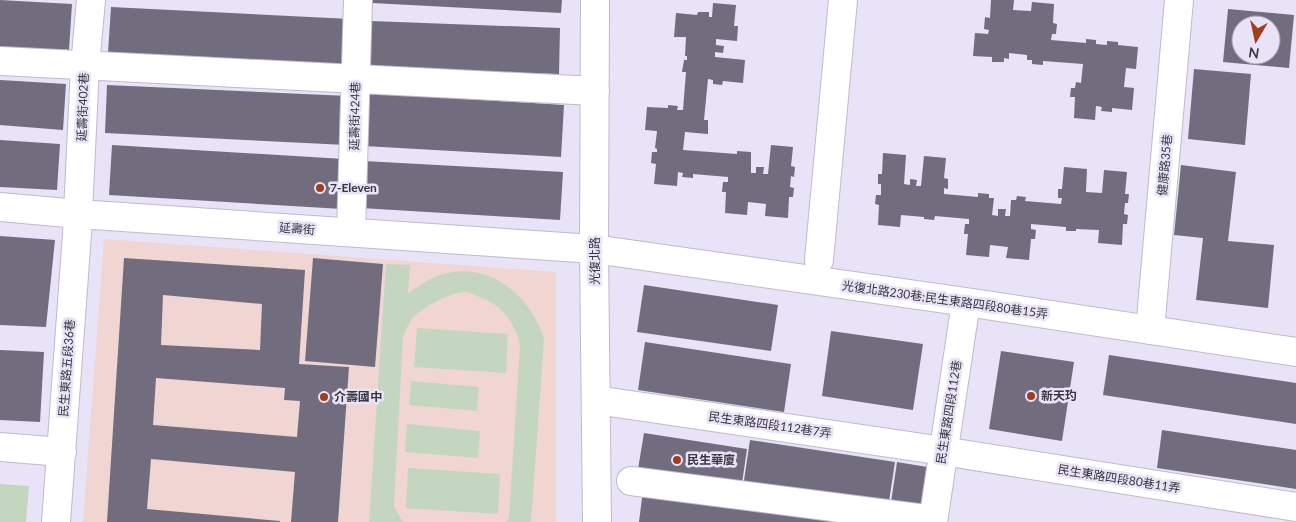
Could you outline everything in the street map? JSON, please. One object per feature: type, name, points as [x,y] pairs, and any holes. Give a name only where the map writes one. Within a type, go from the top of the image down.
[{"type":"street","name":"延壽街402巷","points":[[78,214],[85,66],[91,0]]},
{"type":"street","name":"延壽街424巷","points":[[352,232],[358,0]]},
{"type":"street","name":"光復北路","points":[[595,0],[594,249],[597,522]]},
{"type":"street","points":[[820,260],[843,0]]},
{"type":"street","name":"健康路35巷","points":[[1150,330],[1179,0]]},
{"type":"street","points":[[0,61],[595,91]]},
{"type":"street","name":"延壽街","points":[[0,208],[594,249]]},
{"type":"street","name":"民生東路五段36巷","points":[[56,522],[78,214]]},
{"type":"street","name":"光復北路230巷;民生東路四段80巷15弄","points":[[594,249],[966,302],[1296,352]]},
{"type":"street","name":"民生東路四段112巷","points":[[933,521],[966,302]]},
{"type":"street","name":"民生東路四段112巷7弄","points":[[596,400],[943,451]]},
{"type":"street","points":[[0,447],[62,452]]},
{"type":"street","name":"民生東路四段80巷11弄","points":[[943,451],[1296,507]]},
{"type":"street","points":[[631,481],[933,521]]},
{"type":"shaded area","name":"介壽國中","points":[[104,239],[556,272],[556,522],[83,522]]},
{"type":"green space","points":[[386,264],[410,265],[408,293],[428,280],[447,273],[465,271],[483,274],[499,281],[514,292],[537,321],[544,339],[531,522],[506,522],[509,518],[520,345],[514,328],[506,314],[486,300],[470,293],[460,292],[445,297],[422,310],[412,319],[403,336],[394,506],[403,522],[369,522]]},
{"type":"green space","points":[[417,328],[508,334],[506,373],[414,367]]},
{"type":"green space","points":[[411,381],[479,387],[477,411],[409,405]]},
{"type":"green space","points":[[407,424],[480,431],[478,458],[405,452]]},
{"type":"green space","points":[[408,468],[500,474],[498,514],[406,508]]},
{"type":"green space","points":[[0,484],[29,486],[26,522],[0,522]]},
{"type":"building","points":[[0,0],[72,4],[69,50],[0,47]]},
{"type":"building","points":[[372,0],[562,0],[561,13],[372,3]]},
{"type":"building","points":[[991,0],[1014,0],[1013,10],[1031,11],[1032,2],[1054,4],[1053,23],[1057,24],[1056,34],[1052,34],[1051,40],[1086,43],[1086,39],[1096,40],[1096,44],[1107,45],[1107,41],[1118,42],[1118,45],[1138,47],[1136,69],[1126,68],[1124,87],[1134,88],[1132,110],[1112,108],[1112,112],[1101,111],[1102,107],[1096,106],[1095,120],[1074,118],[1075,97],[1070,97],[1071,88],[1075,88],[1076,82],[1081,83],[1083,64],[1043,61],[1043,65],[1032,64],[1032,60],[1027,60],[1027,55],[1009,53],[1009,59],[1004,58],[1004,62],[992,62],[992,57],[973,56],[975,33],[988,34],[989,30],[984,29],[985,17],[990,18]]},
{"type":"building","points":[[713,3],[736,5],[734,26],[738,26],[737,41],[716,39],[716,45],[724,46],[723,53],[715,52],[715,57],[745,60],[743,83],[723,81],[722,85],[713,84],[713,80],[708,79],[704,120],[708,120],[708,134],[685,132],[683,150],[737,154],[737,151],[751,152],[751,173],[756,173],[756,167],[764,167],[763,174],[768,174],[771,145],[793,147],[791,166],[795,167],[794,177],[791,176],[790,187],[794,188],[793,197],[789,197],[788,218],[765,216],[766,204],[748,202],[747,215],[725,213],[726,192],[722,192],[723,182],[728,182],[728,177],[693,174],[693,178],[682,177],[683,173],[678,172],[677,186],[654,184],[656,164],[651,163],[652,152],[657,152],[655,148],[657,131],[645,130],[647,107],[668,108],[668,105],[678,106],[677,110],[683,110],[686,72],[682,72],[684,60],[687,60],[687,56],[685,56],[686,37],[674,37],[676,13],[697,15],[698,12],[709,12],[709,17],[712,17]]},
{"type":"building","points":[[111,7],[350,19],[348,65],[108,53]]},
{"type":"building","points":[[1228,9],[1294,15],[1289,68],[1256,65],[1281,65],[1281,15],[1231,15],[1231,63],[1223,62]]},
{"type":"building","points":[[371,21],[560,28],[559,74],[369,68]]},
{"type":"building","points":[[1194,69],[1251,74],[1245,145],[1188,139]]},
{"type":"building","points":[[0,80],[66,84],[63,130],[0,125]]},
{"type":"building","points":[[107,85],[348,96],[346,145],[105,133]]},
{"type":"building","points":[[367,93],[564,105],[561,157],[364,146]]},
{"type":"building","points":[[0,140],[60,144],[57,190],[0,187]]},
{"type":"building","points":[[112,145],[344,159],[342,209],[109,195]]},
{"type":"building","points":[[883,153],[906,155],[904,184],[910,185],[910,179],[917,180],[916,186],[921,186],[924,156],[946,158],[944,178],[948,179],[948,189],[944,188],[944,194],[978,197],[978,193],[989,194],[989,198],[994,198],[992,215],[998,216],[998,209],[1006,209],[1005,216],[1010,216],[1011,200],[1016,200],[1017,196],[1026,197],[1025,201],[1061,204],[1062,198],[1058,198],[1058,189],[1062,189],[1064,167],[1087,169],[1086,192],[1102,193],[1104,170],[1127,172],[1125,194],[1129,194],[1128,203],[1125,203],[1124,214],[1128,215],[1127,224],[1123,224],[1122,245],[1098,243],[1099,230],[1076,229],[1076,231],[1066,231],[1066,227],[1031,224],[1031,229],[1036,230],[1035,239],[1031,239],[1029,260],[1006,258],[1008,247],[990,245],[989,257],[966,255],[968,234],[964,234],[965,224],[969,224],[969,219],[935,216],[934,220],[901,215],[900,227],[878,225],[879,205],[875,204],[876,195],[881,195],[881,184],[878,184],[878,174],[882,174]]},
{"type":"building","points":[[364,161],[563,172],[560,220],[361,208]]},
{"type":"building","points":[[1181,165],[1236,172],[1228,241],[1274,245],[1268,308],[1196,300],[1203,238],[1174,235]]},
{"type":"building","points":[[0,236],[55,240],[46,327],[0,325]]},
{"type":"building","points":[[124,258],[305,270],[299,364],[349,367],[338,522],[291,522],[295,472],[151,459],[147,509],[280,522],[107,522]],"holes":[[[163,295],[262,304],[260,350],[161,345]],[[156,378],[285,388],[284,400],[300,401],[297,437],[153,425]]]},
{"type":"building","points":[[313,258],[383,264],[375,367],[305,361]]},
{"type":"building","points":[[644,285],[778,305],[771,351],[637,332]]},
{"type":"building","points":[[831,331],[923,344],[913,410],[822,396]]},
{"type":"building","points":[[645,342],[791,364],[784,412],[638,390]]},
{"type":"building","points":[[0,350],[44,352],[40,422],[0,420]]},
{"type":"building","name":"新天玓","points":[[1001,351],[1074,362],[1062,441],[989,429]]},
{"type":"building","points":[[1109,355],[1296,383],[1296,424],[1103,395]]},
{"type":"building","points":[[1162,430],[1296,450],[1296,489],[1157,468]]},
{"type":"building","name":"民生華廈","points":[[644,433],[747,449],[741,490],[637,475]]},
{"type":"building","points":[[750,440],[895,462],[888,508],[743,487]]},
{"type":"building","points":[[897,462],[927,467],[920,514],[890,509]]},
{"type":"building","points":[[643,490],[888,522],[639,522]]},
{"type":"place","name":"7-Eleven","points":[[320,188]]},
{"type":"place","name":"新天玓","points":[[1031,396]]},
{"type":"place","name":"介壽國中","points":[[324,397]]},
{"type":"place","name":"民生華廈","points":[[677,460]]}]
